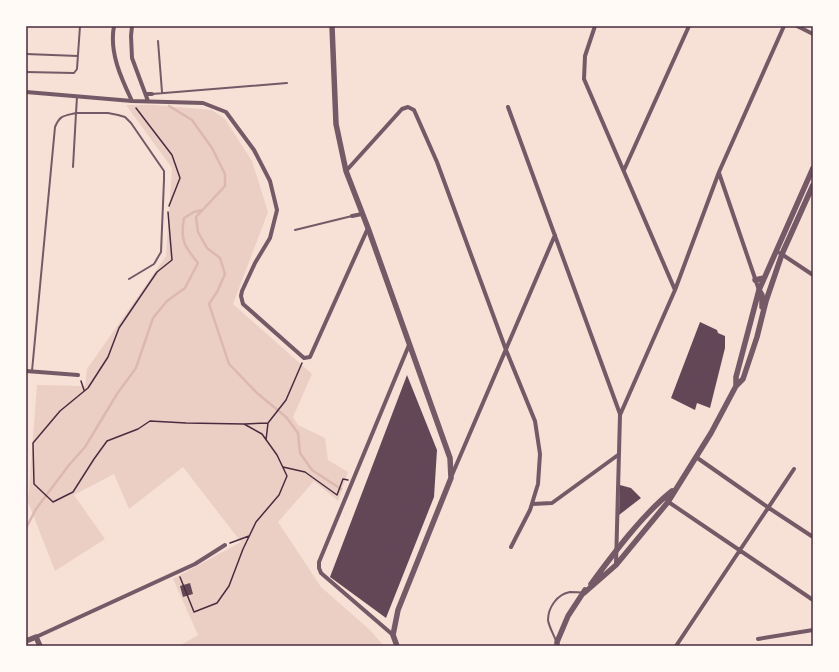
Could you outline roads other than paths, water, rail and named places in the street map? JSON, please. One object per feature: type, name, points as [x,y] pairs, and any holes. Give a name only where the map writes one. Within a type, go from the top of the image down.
[{"type":"street","points":[[114,26],[112,34],[117,67],[132,101]]},
{"type":"street","points":[[132,26],[130,36],[132,58],[148,102]]},
{"type":"street","points":[[332,26],[336,124],[346,171],[368,228],[450,458],[451,478]]},
{"type":"street","points":[[593,26],[585,56],[584,79],[675,290]]},
{"type":"street","points":[[624,170],[689,26]]},
{"type":"street","points":[[616,565],[620,415],[675,290],[719,172],[784,26]]},
{"type":"street","points":[[797,26],[813,34]]},
{"type":"street","points":[[26,92],[148,102],[203,103],[226,112],[254,150],[270,181],[277,210],[270,238],[254,263],[242,291],[241,296],[243,304],[304,358],[310,357],[368,228]]},
{"type":"street","points":[[146,94],[152,94]]},
{"type":"street","points":[[346,171],[402,108],[408,107],[414,110],[437,162],[506,350],[535,421],[540,454],[538,484],[532,504],[521,530],[511,547]]},
{"type":"street","points":[[508,107],[620,415]]},
{"type":"street","points":[[736,386],[736,377],[759,290],[813,168]]},
{"type":"street","points":[[719,172],[762,301],[756,330],[757,337]]},
{"type":"street","points":[[557,644],[568,616],[616,551],[676,489],[711,433],[736,386],[743,379],[757,337],[766,301],[782,254],[812,188],[805,186]]},
{"type":"street","points":[[352,216],[362,214]]},
{"type":"street","points":[[393,635],[398,610],[451,478],[555,235]]},
{"type":"street","points":[[775,251],[782,254],[813,275]]},
{"type":"street","points":[[755,280],[764,278]]},
{"type":"street","points":[[397,646],[393,635],[321,573],[318,562],[409,345]]},
{"type":"street","points":[[26,371],[78,375]]},
{"type":"street","points":[[532,504],[552,503],[618,455]]},
{"type":"street","points":[[696,457],[813,537]]},
{"type":"street","points":[[676,646],[794,469]]},
{"type":"street","points":[[665,500],[813,600]]},
{"type":"street","points":[[584,593],[616,565],[665,500]]},
{"type":"street","points":[[26,641],[195,564],[225,544]]},
{"type":"street","points":[[758,639],[813,630]]},
{"type":"street","points":[[36,637],[40,646]]},
{"type":"lane","points":[[26,72],[74,73],[77,69],[80,26]]},
{"type":"lane","points":[[158,41],[162,92]]},
{"type":"lane","points":[[26,54],[78,56]]},
{"type":"lane","points":[[152,94],[287,83]]},
{"type":"lane","points":[[73,167],[77,95]]},
{"type":"lane","points":[[32,371],[55,127],[57,121],[62,116],[76,113],[108,113],[124,117],[131,123],[164,171],[161,252],[154,264],[129,279]]},
{"type":"lane","points":[[296,230],[352,216]]},
{"type":"lane","points":[[557,644],[548,621],[550,611],[555,601],[563,594],[570,592],[584,593]]},
{"type":"waterway","points":[[169,106],[192,120],[212,148],[225,174],[225,186],[196,217],[198,232],[207,248],[220,258],[225,274],[217,292],[209,304],[229,364],[257,393],[286,417],[298,433],[300,453],[312,470],[341,489]]},
{"type":"waterway","points":[[26,528],[36,509],[69,465],[85,447],[117,394],[136,368],[153,318],[167,301],[185,288],[198,263],[189,252],[184,242],[184,218],[194,212],[202,210]]}]
